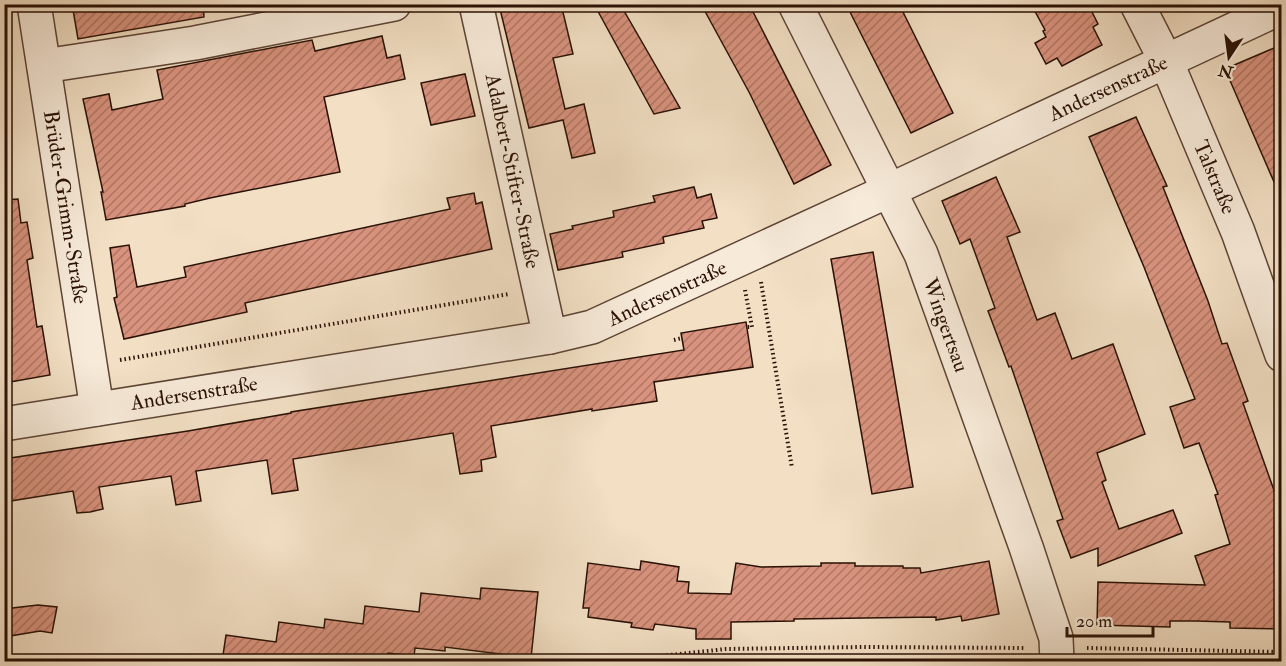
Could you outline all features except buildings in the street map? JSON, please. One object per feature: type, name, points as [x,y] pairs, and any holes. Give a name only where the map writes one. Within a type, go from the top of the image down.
[{"type":"street","name":"Brüder-Grimm-Straße","points":[[34,4],[97,409]]},
{"type":"street","points":[[44,66],[195,43],[394,4]]},
{"type":"street","name":"Adalbert-Stifter-Straße","points":[[476,4],[550,337]]},
{"type":"street","name":"Wingertsau","points":[[795,4],[921,254],[1026,547],[1058,655]]},
{"type":"street","name":"Talstraße","points":[[1137,4],[1166,61],[1238,232],[1281,355]]},
{"type":"street","name":"Andersenstraße","points":[[4,424],[550,337],[592,327],[1281,7]]},
{"type":"path","points":[[747,327],[752,327],[748,256]]},
{"type":"path","points":[[748,256],[792,468]]},
{"type":"path","points":[[90,365],[539,289]]},
{"type":"path","points":[[674,340],[682,338]]},
{"type":"path","points":[[604,662],[726,649],[863,647],[1058,655],[1281,652]]}]
